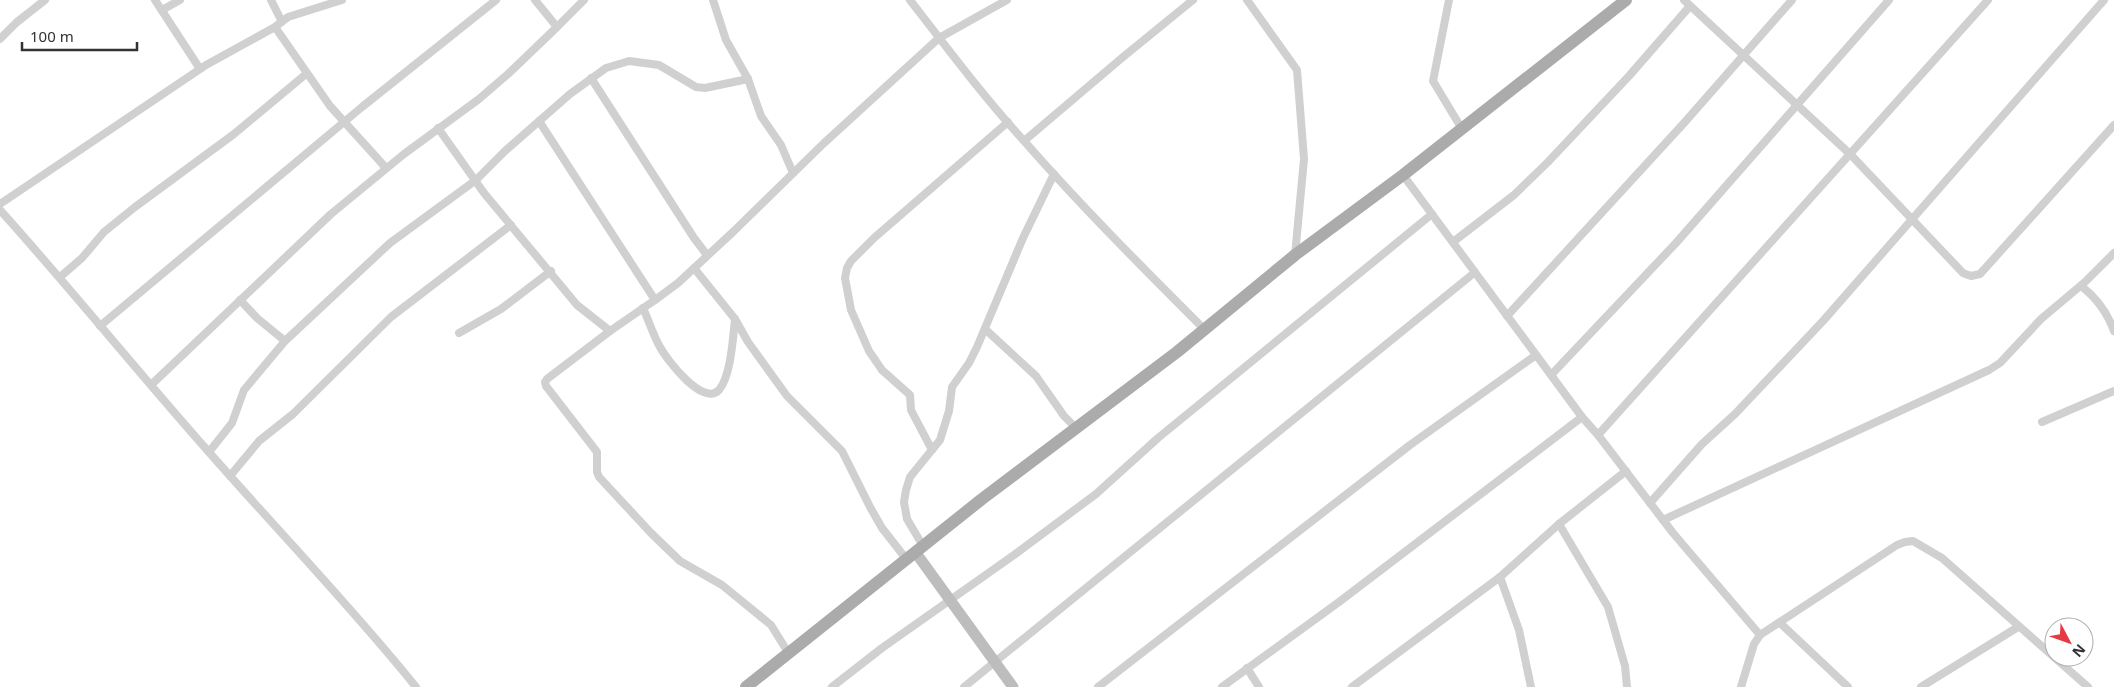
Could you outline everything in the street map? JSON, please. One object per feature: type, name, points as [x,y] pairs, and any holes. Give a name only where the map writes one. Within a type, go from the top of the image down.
[{"type":"main road","points":[[746,687],[1204,329],[1295,255],[1403,175],[1626,0]]},
{"type":"street","points":[[0,39],[17,22],[45,0]]},
{"type":"street","points":[[155,0],[200,69]]},
{"type":"street","points":[[162,10],[180,0]]},
{"type":"street","points":[[272,0],[278,23],[306,74],[344,122],[386,168]]},
{"type":"street","points":[[0,204],[200,69],[278,23],[342,0]]},
{"type":"street","points":[[100,326],[344,122],[496,0]]},
{"type":"street","points":[[535,0],[557,26]]},
{"type":"street","points":[[152,385],[331,214],[386,168],[479,99],[508,74],[584,0]]},
{"type":"street","points":[[713,0],[726,40],[748,79],[761,116],[781,145],[793,173]]},
{"type":"street","points":[[910,0],[1024,141],[1204,329]]},
{"type":"street","points":[[789,654],[771,625],[722,585],[680,561],[599,477],[596,452],[546,386],[545,382],[610,331],[655,300],[694,268],[793,173],[939,38],[1007,0]]},
{"type":"street","points":[[1024,141],[1122,56],[1193,0]]},
{"type":"street","points":[[1247,0],[1297,70],[1304,159],[1295,255]]},
{"type":"street","points":[[1449,0],[1434,81],[1462,129]]},
{"type":"street","points":[[1507,316],[1684,123],[1792,0]]},
{"type":"street","points":[[1552,374],[1676,243],[1889,0]]},
{"type":"street","points":[[1598,435],[1851,156],[1988,0]]},
{"type":"street","points":[[1650,503],[1702,444],[1735,414],[1823,321],[1910,219],[2104,0]]},
{"type":"street","points":[[1453,242],[1514,195],[1540,169],[1630,76],[1687,3],[1851,156],[1963,273],[1971,276],[1980,274],[2114,125]]},
{"type":"street","points":[[209,452],[232,423],[244,390],[285,341],[390,243],[476,180],[539,121],[591,78],[613,65],[640,61],[667,68],[696,87],[705,88],[748,79]]},
{"type":"street","points":[[60,277],[82,258],[104,232],[242,129],[306,74]]},
{"type":"street","points":[[591,78],[694,238],[707,254]]},
{"type":"street","points":[[539,121],[655,300]]},
{"type":"street","points":[[932,450],[912,410],[910,395],[882,370],[869,351],[851,310],[846,278],[847,268],[851,261],[874,238],[1008,122]]},
{"type":"street","points":[[438,128],[484,194],[551,271],[577,305],[610,331]]},
{"type":"street","points":[[915,553],[904,502],[910,478],[940,440],[952,400],[952,387],[969,363],[1023,238],[1054,174]]},
{"type":"street","points":[[1403,175],[1582,417],[1663,520],[1760,635]]},
{"type":"street","points":[[0,210],[60,277],[230,476],[381,644],[416,687]]},
{"type":"street","points":[[832,687],[949,600],[1014,556],[1096,494],[1158,438],[1432,214]]},
{"type":"street","points":[[230,476],[259,442],[293,414],[391,317],[511,225]]},
{"type":"street","points":[[1663,520],[1989,370],[2000,363],[2041,319],[2081,286],[2114,253]]},
{"type":"street","points":[[694,268],[735,319],[748,342],[787,396],[842,452],[878,521],[915,553],[1013,687]]},
{"type":"street","points":[[459,333],[501,308],[551,271]]},
{"type":"street","points":[[964,687],[1474,273]]},
{"type":"street","points":[[2081,286],[2100,304],[2110,318],[2114,330]]},
{"type":"street","points":[[240,300],[257,318],[285,341]]},
{"type":"street","points":[[643,308],[664,353],[693,386],[707,394],[714,394],[722,385],[728,366],[735,319]]},
{"type":"street","points":[[985,329],[1036,376],[1064,416],[1076,428]]},
{"type":"street","points":[[1098,687],[1410,445],[1536,355]]},
{"type":"street","points":[[2042,422],[2114,391]]},
{"type":"street","points":[[1222,687],[1339,602],[1582,417]]},
{"type":"street","points":[[1352,687],[1500,577],[1559,524],[1626,471]]},
{"type":"street","points":[[1559,524],[1608,607],[1625,666],[1627,687]]},
{"type":"street","points":[[1741,687],[1752,652],[1760,635],[1904,542],[1913,541],[1942,558],[2044,649]]},
{"type":"street","points":[[1500,577],[1519,630],[1531,687]]},
{"type":"street","points":[[1780,623],[1848,687]]},
{"type":"street","points":[[1921,687],[2018,627]]},
{"type":"street","points":[[2065,667],[2088,687]]},
{"type":"street","points":[[1247,668],[1259,687]]}]
